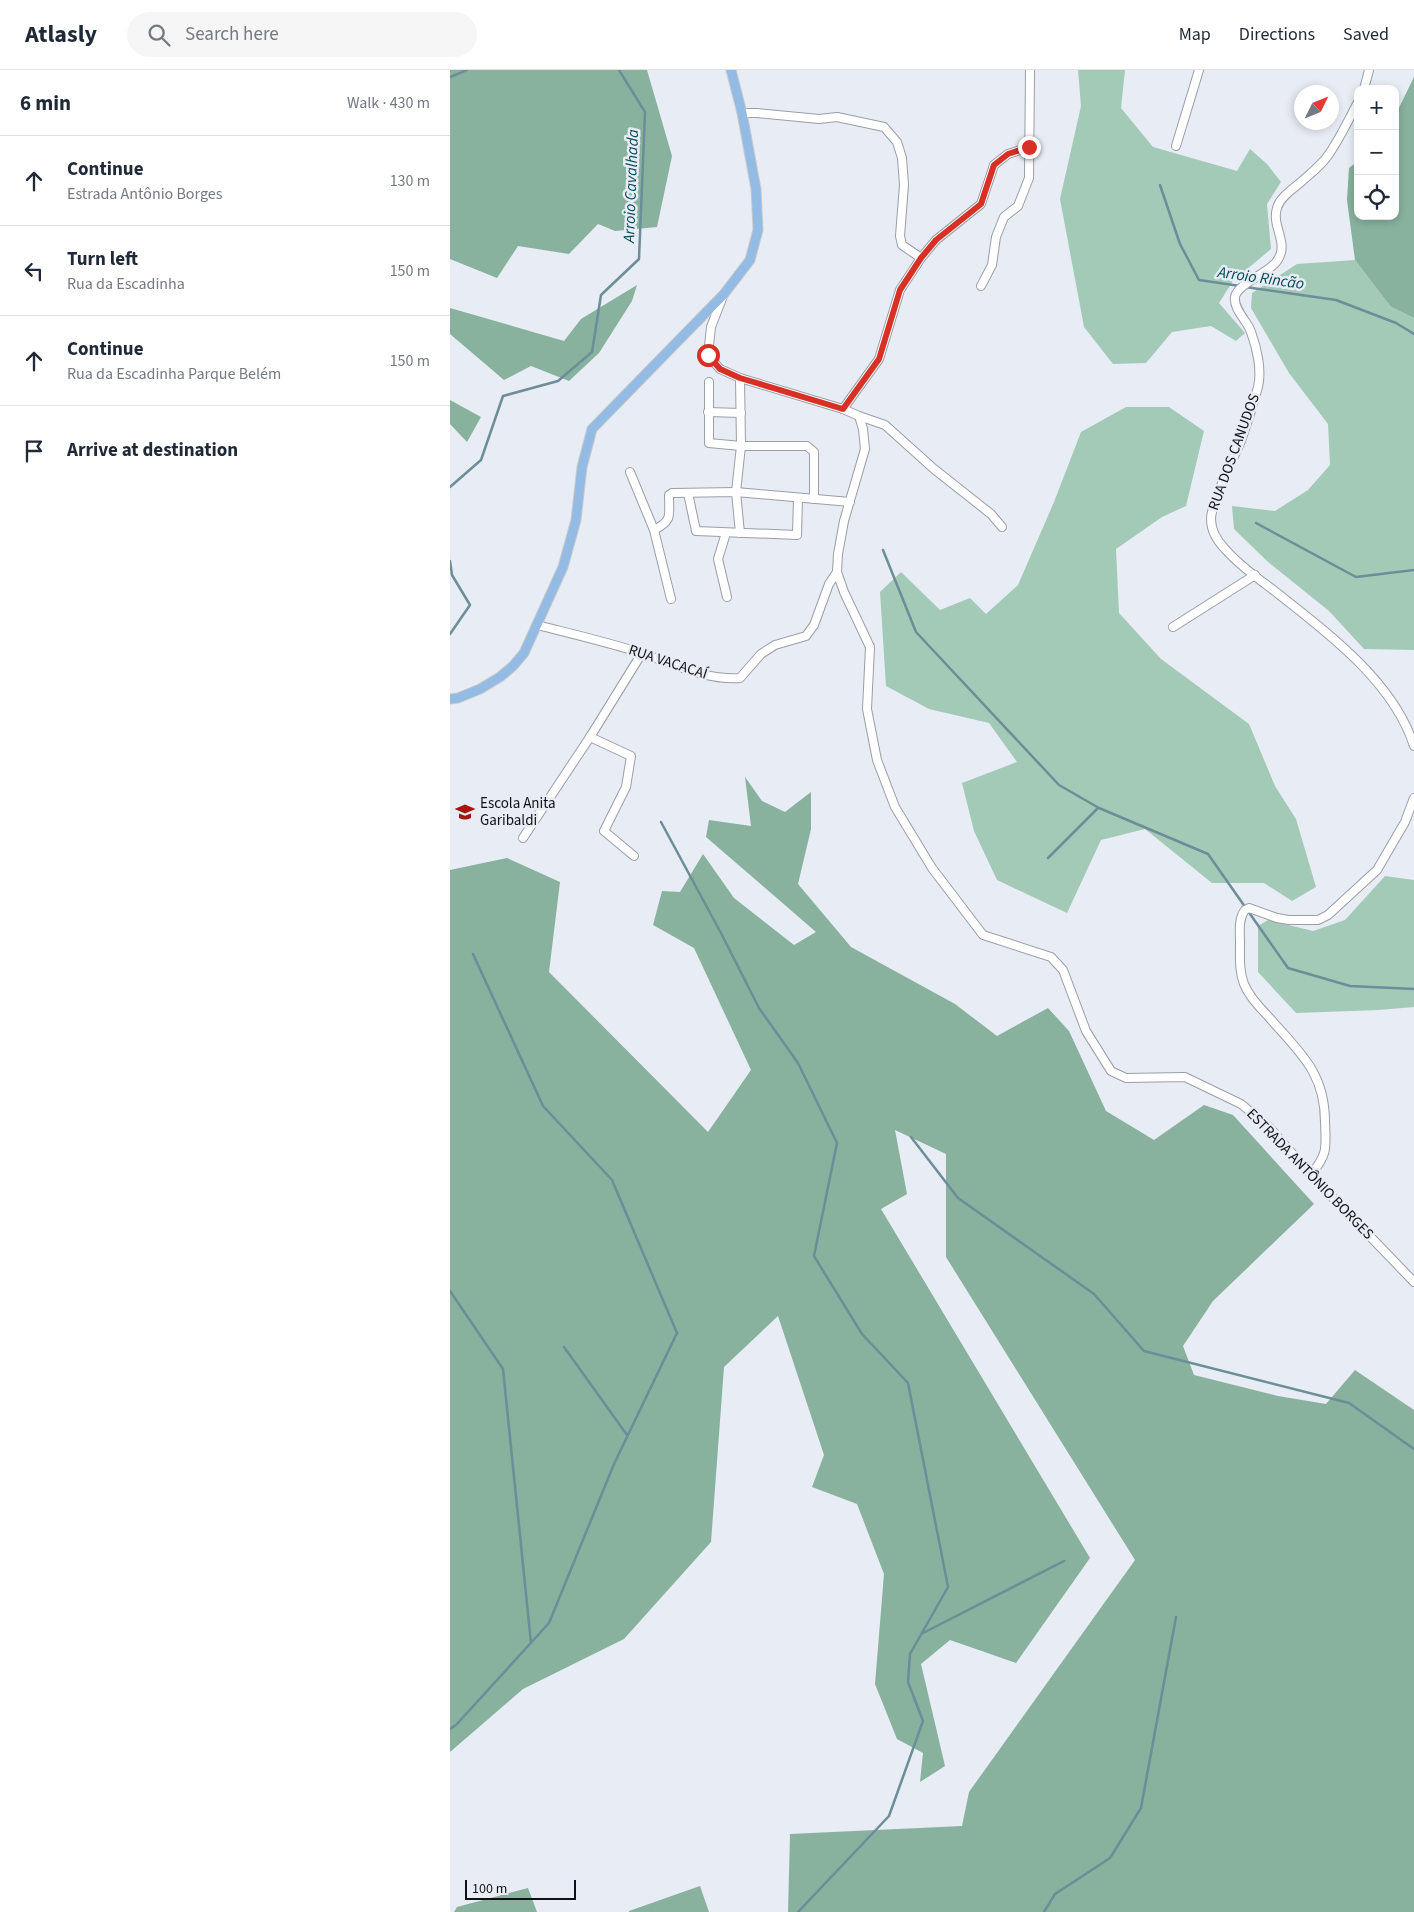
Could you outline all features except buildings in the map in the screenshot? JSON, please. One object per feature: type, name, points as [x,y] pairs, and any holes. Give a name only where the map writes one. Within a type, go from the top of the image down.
[{"type":"main road","points":[[450,699],[480,689],[500,677],[524,653],[563,567],[576,520],[582,467],[592,429],[724,294],[750,260],[758,230],[756,188],[742,113],[730,70]]},
{"type":"street","points":[[981,286],[992,265],[996,237],[1004,216],[1018,206],[1030,178],[1030,70]]},
{"type":"street","points":[[1176,146],[1199,70]]},
{"type":"street","points":[[1365,85],[1369,70]]},
{"type":"street","name":"RUA DOS CANUDOS","points":[[1354,109],[1330,154],[1282,199],[1277,207],[1276,222],[1282,239],[1282,251],[1278,259],[1273,266],[1238,290],[1235,297],[1236,306],[1251,332],[1258,362],[1259,385],[1242,438],[1215,502],[1211,518],[1214,534],[1226,550],[1315,623],[1376,680],[1392,698],[1414,746]]},
{"type":"street","points":[[742,113],[819,119],[837,117],[884,127],[898,142],[902,158],[904,185],[900,236],[902,245],[921,258]]},
{"type":"street","points":[[843,409],[879,359],[900,290],[921,258],[936,240],[981,204],[994,165],[1008,154],[1029,147]]},
{"type":"street","points":[[724,294],[711,327],[708,355],[720,369],[740,378],[843,409],[885,425],[934,469],[991,514],[1002,527]]},
{"type":"street","points":[[740,378],[741,446],[736,492],[740,533]]},
{"type":"street","points":[[709,382],[709,443],[741,446],[807,446],[812,448],[814,452],[814,499]]},
{"type":"street","points":[[708,412],[741,413]]},
{"type":"street","name":"ESTRADA ANTÔNIO BORGES","points":[[859,416],[863,429],[865,448],[840,546],[837,572],[844,592],[870,647],[867,709],[877,760],[895,807],[932,868],[983,935],[1051,957],[1057,963],[1063,970],[1086,1031],[1110,1071],[1126,1078],[1185,1077],[1241,1104],[1268,1127],[1414,1282]]},
{"type":"street","points":[[630,472],[654,530],[671,599]]},
{"type":"street","points":[[654,530],[669,519],[670,494],[736,492],[850,502]]},
{"type":"street","points":[[688,493],[696,532],[797,535],[798,498]]},
{"type":"street","points":[[726,533],[718,559],[727,597]]},
{"type":"street","name":"RUA VACACAÍ","points":[[537,625],[642,653],[697,674],[740,678],[761,654],[775,645],[806,636],[814,625],[829,584],[837,572]]},
{"type":"street","points":[[1173,627],[1255,575]]},
{"type":"street","points":[[522,838],[590,737],[642,653]]},
{"type":"street","points":[[590,737],[631,756],[626,787],[604,831],[634,856]]},
{"type":"street","points":[[1312,1175],[1326,1151],[1325,1104],[1322,1092],[1310,1064],[1254,1001],[1245,986],[1240,971],[1240,920],[1245,910],[1250,908],[1277,918],[1290,920],[1318,920],[1328,915],[1377,870],[1405,822],[1414,798]]},
{"type":"green space","points":[[450,70],[647,70],[672,156],[657,227],[615,231],[598,224],[569,254],[518,246],[497,278],[450,259]]},
{"type":"green space","points":[[1078,70],[1125,70],[1121,108],[1153,147],[1237,171],[1250,149],[1267,164],[1281,182],[1267,204],[1271,249],[1233,281],[1219,303],[1245,333],[1236,341],[1211,326],[1172,332],[1146,363],[1113,364],[1084,327],[1060,199],[1081,106]]},
{"type":"green space","points":[[1414,77],[1414,318],[1391,307],[1355,260],[1347,200],[1349,168],[1354,164],[1354,220],[1399,220],[1399,108]]},
{"type":"green space","points":[[1355,260],[1391,307],[1414,318],[1414,650],[1364,649],[1329,611],[1267,561],[1234,529],[1232,506],[1275,511],[1308,490],[1330,465],[1328,424],[1289,373],[1251,308],[1252,293],[1297,264]]},
{"type":"green space","points":[[637,285],[632,301],[599,353],[569,381],[531,366],[504,380],[450,334],[450,308],[564,341],[581,319]]},
{"type":"green space","points":[[450,400],[481,417],[467,442],[450,424]]},
{"type":"green space","points":[[1126,407],[1169,407],[1204,431],[1186,506],[1162,517],[1116,549],[1119,613],[1161,659],[1249,724],[1275,786],[1296,819],[1316,887],[1292,901],[1264,883],[1212,883],[1145,829],[1101,840],[1067,913],[997,880],[974,831],[962,783],[1017,762],[989,723],[929,709],[886,686],[880,592],[901,572],[940,610],[970,598],[986,614],[1018,585],[1054,502],[1081,432]]},
{"type":"green space","points":[[745,777],[762,801],[785,812],[811,792],[811,829],[798,884],[851,947],[955,1004],[997,1036],[1048,1008],[1069,1031],[1106,1111],[1154,1140],[1204,1105],[1233,1115],[1314,1204],[1213,1301],[1183,1346],[1194,1375],[1278,1396],[1326,1404],[1355,1370],[1414,1410],[1414,1912],[788,1912],[790,1834],[962,1826],[969,1792],[1135,1560],[946,1257],[946,1154],[895,1130],[907,1194],[881,1209],[1090,1558],[1016,1663],[950,1640],[921,1664],[945,1766],[920,1782],[923,1753],[897,1739],[875,1684],[884,1574],[857,1504],[812,1487],[824,1455],[778,1316],[724,1367],[711,1542],[624,1639],[523,1689],[450,1752],[450,870],[507,858],[560,882],[549,972],[708,1132],[751,1070],[694,948],[653,925],[662,891],[680,892],[703,854],[734,898],[794,945],[816,932],[706,837],[709,820],[751,826]]},
{"type":"green space","points":[[1385,876],[1414,880],[1414,1007],[1296,1013],[1258,972],[1258,926],[1268,920],[1313,931],[1345,920]]},
{"type":"green space","points":[[700,1886],[709,1912],[629,1912],[629,1911]]},
{"type":"green space","points":[[528,1888],[537,1912],[454,1912],[457,1907]]},
{"type":"waterway","points":[[450,77],[467,70]]},
{"type":"waterway","name":"Arroio Cavalhada","points":[[450,487],[481,460],[503,396],[558,381],[592,352],[601,295],[639,259],[645,112],[619,70]]},
{"type":"waterway","name":"Arroio Rincão","points":[[1160,185],[1180,244],[1199,280],[1240,286]]},
{"type":"waterway","name":"Arroio Rincão","points":[[1245,287],[1336,300],[1396,323],[1414,334]]},
{"type":"waterway","points":[[1256,523],[1356,577],[1414,570]]},
{"type":"waterway","points":[[883,550],[916,632],[1059,785],[1099,808],[1208,854],[1288,968],[1350,986],[1414,989]]},
{"type":"waterway","name":"Arroio Cavalhada","points":[[450,561],[452,575],[470,605],[450,634]]},
{"type":"waterway","points":[[1048,858],[1098,808]]},
{"type":"waterway","points":[[661,822],[759,1008],[798,1063],[837,1143],[814,1256],[862,1334],[908,1383],[948,1587],[910,1654],[908,1682],[923,1721],[889,1816],[798,1912]]},
{"type":"waterway","points":[[450,1729],[456,1725],[549,1623],[614,1464],[677,1333],[612,1180],[543,1106],[473,954]]},
{"type":"waterway","points":[[911,1137],[958,1198],[1094,1294],[1144,1351],[1349,1403],[1414,1449]]},
{"type":"waterway","points":[[450,1291],[503,1369],[531,1643]]},
{"type":"waterway","points":[[564,1347],[627,1435]]},
{"type":"waterway","points":[[923,1633],[1064,1561]]},
{"type":"waterway","points":[[1044,1912],[1055,1894],[1110,1858],[1141,1808],[1176,1617]]},
{"type":"place","name":"Escola Anita Garibaldi","points":[[465,812]]},
{"type":"route","points":[[708,355],[720,369],[740,378],[843,409],[879,359],[900,290],[921,258],[936,240],[981,204],[994,165],[1008,154],[1029,147]]}]
